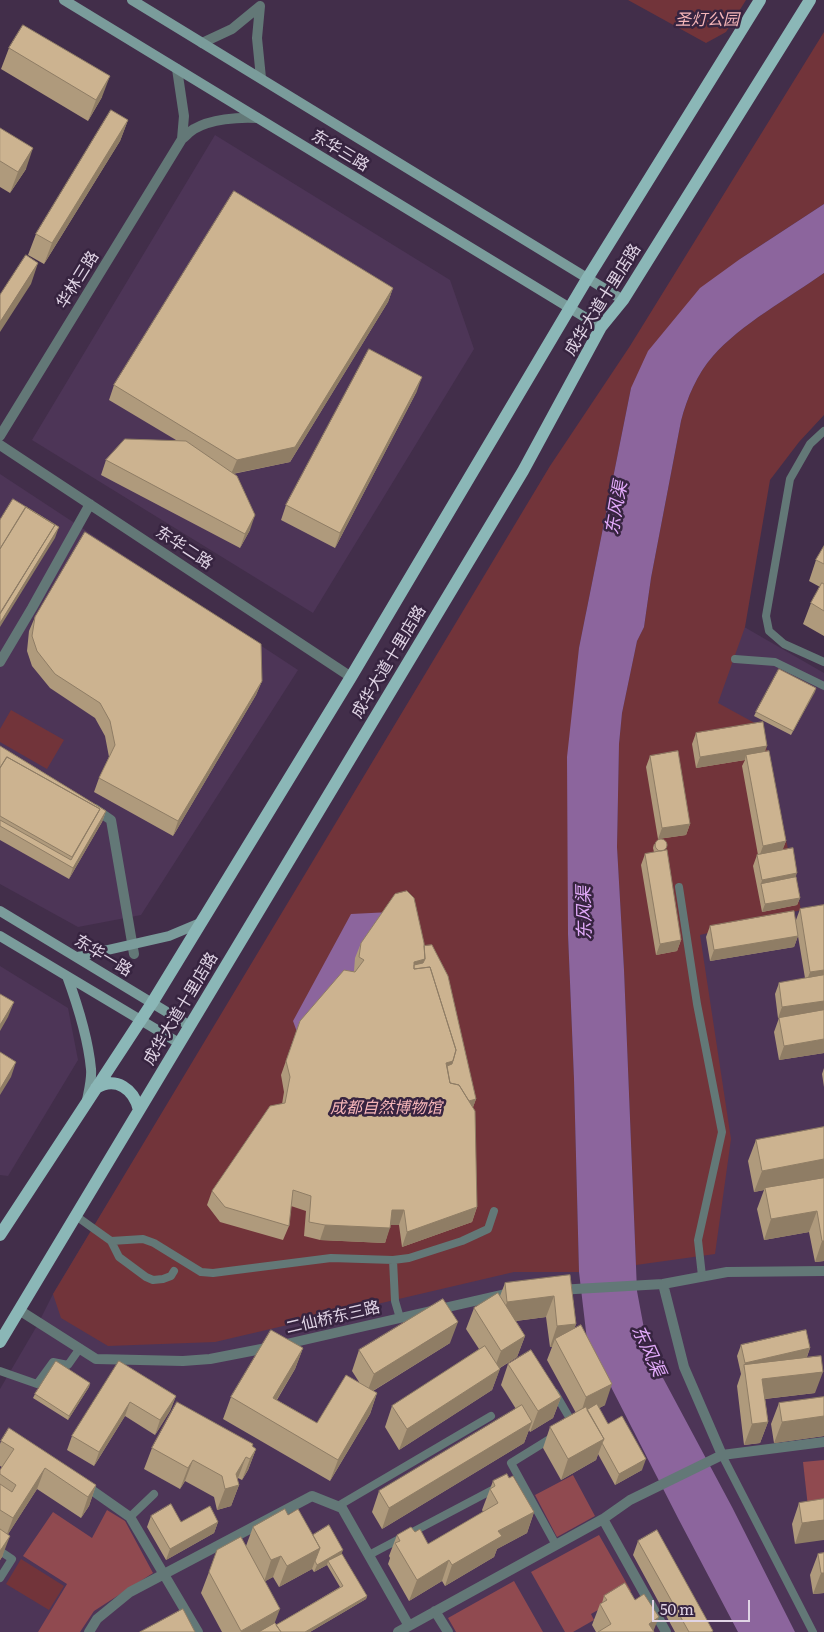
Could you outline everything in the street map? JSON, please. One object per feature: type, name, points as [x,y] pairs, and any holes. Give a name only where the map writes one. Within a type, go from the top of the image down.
[{"type":"main road","name":"东华三路","points":[[64,0],[601,327]]},
{"type":"main road","name":"东华三路","points":[[132,0],[623,300]]},
{"type":"main road","name":"成华大道十里店路","points":[[0,1235],[152,1002],[351,677],[586,279],[760,0]]},
{"type":"main road","name":"成华大道十里店路","points":[[0,1342],[523,471],[601,327],[623,300],[810,0]]},
{"type":"main road","name":"东华一路","points":[[0,911],[190,1026]]},
{"type":"main road","points":[[77,958],[134,949],[200,923]]},
{"type":"main road","points":[[0,936],[179,1044]]},
{"type":"main road","points":[[67,976],[80,1011],[87,1042],[91,1071],[87,1100]]},
{"type":"main road","points":[[96,1088],[103,1083],[117,1083],[131,1092],[137,1101],[139,1110]]},
{"type":"street","points":[[202,43],[232,29],[261,3]]},
{"type":"street","points":[[261,3],[257,38],[261,78]]},
{"type":"street","points":[[176,69],[184,116],[182,139]]},
{"type":"street","points":[[182,139],[195,129],[233,117],[256,118]]},
{"type":"street","name":"华林三路","points":[[0,436],[182,139]]},
{"type":"street","name":"东华二路","points":[[0,445],[351,677]]},
{"type":"street","points":[[0,662],[90,504]]},
{"type":"street","points":[[87,804],[111,820],[134,949]]},
{"type":"street","points":[[546,1290],[577,1290],[663,1284],[727,1272],[824,1272]]},
{"type":"street","points":[[663,1284],[684,1367],[718,1457]]},
{"type":"street","name":"二仙桥东三路","points":[[19,1310],[96,1359],[183,1362],[210,1359],[282,1345],[515,1291],[522,1291]]},
{"type":"street","points":[[398,1632],[603,1519],[630,1500],[718,1457],[824,1442]]},
{"type":"street","points":[[74,1477],[130,1517],[198,1632]]},
{"type":"street","points":[[89,1632],[97,1619],[130,1592],[312,1496],[342,1508],[409,1626]]},
{"type":"street","points":[[603,1519],[666,1632]]},
{"type":"street","points":[[435,1611],[448,1632]]},
{"type":"lane","points":[[824,431],[810,444],[790,479],[766,616],[769,631],[784,644],[824,662]]},
{"type":"lane","points":[[735,658],[775,662],[824,686]]},
{"type":"lane","points":[[680,888],[697,1004],[722,1132],[698,1240],[702,1276]]},
{"type":"lane","points":[[111,1241],[143,1239],[154,1243],[201,1272],[213,1273],[331,1258],[393,1260],[409,1258],[462,1242],[488,1229],[494,1211]]},
{"type":"lane","points":[[76,1216],[111,1241],[119,1257],[146,1277],[154,1280],[163,1279],[171,1276],[174,1271]]},
{"type":"lane","points":[[393,1260],[395,1300],[400,1318]]},
{"type":"lane","points":[[0,1371],[37,1384],[53,1362],[68,1365],[80,1348]]},
{"type":"lane","points":[[549,1382],[573,1424],[565,1429]]},
{"type":"lane","points":[[338,1506],[491,1416]]},
{"type":"lane","points":[[556,1545],[511,1464],[557,1434]]},
{"type":"lane","points":[[718,1457],[813,1632]]},
{"type":"lane","points":[[510,1481],[518,1476]]},
{"type":"lane","points":[[369,1555],[501,1486]]},
{"type":"lane","points":[[130,1517],[154,1494]]},
{"type":"lane","points":[[0,1551],[12,1559],[0,1578]]},
{"type":"shaded area","points":[[215,135],[450,280],[474,349],[313,613],[32,440]]},
{"type":"shaded area","points":[[0,474],[298,670],[141,915],[78,927],[0,884]]},
{"type":"shaded area","points":[[651,578],[675,587],[824,673],[824,1632],[0,1632],[0,1389],[38,1324],[53,1294],[478,589],[644,627]]},
{"type":"shaded area","points":[[0,966],[68,1008],[78,1060],[8,1176],[0,1175]]},
{"type":"shaded area","points":[[824,1460],[824,1505],[808,1507],[803,1462]]},
{"type":"shaded area","points":[[573,1475],[595,1516],[557,1537],[535,1495]]},
{"type":"shaded area","points":[[107,1510],[125,1521],[153,1573],[94,1611],[80,1632],[38,1632],[67,1584],[23,1556],[53,1512],[92,1538]]},
{"type":"shaded area","points":[[599,1535],[631,1591],[591,1614],[594,1620],[573,1632],[565,1632],[531,1572]]},
{"type":"shaded area","points":[[514,1581],[543,1632],[456,1632],[448,1618]]},
{"type":"green space","name":"圣灯公园","points":[[628,0],[746,0],[726,32],[706,43]]},
{"type":"green space","name":"成都自然博物馆","points":[[824,32],[824,204],[740,259],[631,388],[579,648],[568,934],[579,1272],[514,1272],[215,1342],[108,1346],[61,1318],[53,1294],[550,466],[630,346]]},
{"type":"green space","points":[[824,273],[824,415],[799,442],[770,480],[745,627],[718,703],[762,727],[801,910],[700,935],[731,1139],[715,1254],[636,1265],[617,847],[619,744],[622,713],[637,641],[644,627],[651,578],[681,421],[693,387],[713,356],[737,333]]},
{"type":"green space","points":[[11,710],[64,740],[47,769],[0,742],[0,729]]},
{"type":"green space","points":[[21,1559],[64,1586],[49,1610],[6,1584]]},
{"type":"water","name":"东风渠","points":[[824,204],[824,273],[751,322],[724,345],[713,356],[697,378],[686,404],[681,421],[651,578],[644,627],[637,641],[622,713],[619,744],[617,847],[637,1291],[648,1350],[732,1507],[795,1632],[738,1632],[587,1340],[579,1272],[568,934],[567,757],[579,648],[631,388],[648,351],[700,288],[740,259]]},
{"type":"water","points":[[411,911],[426,951],[297,1032],[293,1021],[351,914]]},
{"type":"building","points":[[23,25],[110,76],[96,100],[9,48]]},
{"type":"building","points":[[111,110],[128,120],[52,243],[36,234]]},
{"type":"building","points":[[0,128],[33,148],[18,172],[0,161]]},
{"type":"building","points":[[234,191],[393,288],[295,447],[237,460],[114,385]]},
{"type":"building","points":[[26,255],[38,263],[0,322],[0,295]]},
{"type":"building","points":[[369,349],[422,377],[340,533],[286,505]]},
{"type":"building","points":[[125,439],[186,441],[237,476],[255,515],[245,534],[106,460]]},
{"type":"building","points":[[13,499],[59,527],[0,623],[0,614],[55,525],[26,507],[0,549],[0,520]]},
{"type":"building","points":[[26,507],[55,525],[0,613],[0,549]]},
{"type":"building","points":[[85,532],[261,644],[262,681],[178,821],[99,778],[115,745],[110,721],[100,703],[55,674],[37,651],[32,636],[35,617]]},
{"type":"building","points":[[824,546],[824,564],[816,560]]},
{"type":"building","points":[[822,583],[824,584],[824,611],[811,603]]},
{"type":"building","points":[[779,669],[816,688],[793,731],[756,712]]},
{"type":"building","points":[[763,722],[767,746],[700,757],[696,733]]},
{"type":"building","points":[[0,746],[106,811],[73,868],[0,826],[0,820],[71,860],[100,809],[7,757],[0,768]]},
{"type":"building","points":[[678,751],[690,824],[662,828],[650,756]]},
{"type":"building","points":[[769,751],[786,841],[763,846],[746,755]]},
{"type":"building","points":[[7,757],[100,809],[72,857],[0,816],[0,768]]},
{"type":"building","points":[[659,839],[663,839],[667,845],[663,851],[659,851],[655,847],[655,843]]},
{"type":"building","points":[[793,848],[797,873],[762,880],[757,855]]},
{"type":"building","points":[[667,850],[681,940],[660,944],[645,854]]},
{"type":"building","points":[[796,877],[800,898],[765,904],[761,884]]},
{"type":"building","name":"成都自然博物馆","points":[[407,891],[414,898],[424,943],[425,959],[414,962],[414,969],[430,967],[456,1050],[453,1061],[446,1063],[450,1083],[459,1085],[475,1111],[477,1207],[407,1232],[404,1210],[392,1210],[390,1228],[325,1225],[309,1222],[311,1196],[293,1190],[289,1226],[225,1207],[212,1191],[270,1106],[285,1103],[290,1077],[286,1061],[300,1021],[344,970],[355,972],[364,960],[359,957],[361,943],[395,894]]},
{"type":"building","points":[[824,905],[824,970],[810,972],[800,909]]},
{"type":"building","points":[[794,911],[798,936],[714,950],[710,926]]},
{"type":"building","points":[[432,945],[448,976],[476,1099],[469,1101],[459,1085],[450,1083],[447,1066],[452,1064],[456,1050],[430,967],[414,969],[414,965],[423,963],[425,959],[424,946]]},
{"type":"building","points":[[824,975],[824,1001],[782,1007],[779,983]]},
{"type":"building","points":[[0,994],[14,1002],[0,1025]]},
{"type":"building","points":[[824,1010],[824,1039],[784,1046],[779,1018]]},
{"type":"building","points":[[0,1052],[16,1062],[0,1089]]},
{"type":"building","points":[[824,1127],[824,1159],[762,1171],[756,1140]]},
{"type":"building","points":[[824,1178],[824,1241],[822,1241],[817,1211],[771,1219],[765,1188]]},
{"type":"building","points":[[570,1275],[576,1324],[557,1326],[554,1296],[507,1302],[505,1283]]},
{"type":"building","points":[[498,1293],[525,1336],[501,1351],[474,1308]]},
{"type":"building","points":[[443,1299],[458,1322],[374,1374],[359,1350]]},
{"type":"building","points":[[581,1325],[612,1384],[586,1397],[555,1339]]},
{"type":"building","points":[[271,1330],[303,1348],[273,1398],[317,1423],[346,1375],[377,1393],[338,1460],[231,1397]]},
{"type":"building","points":[[806,1330],[810,1348],[745,1363],[741,1345]]},
{"type":"building","points":[[485,1346],[500,1369],[407,1429],[392,1406]]},
{"type":"building","points":[[531,1350],[561,1397],[538,1411],[508,1364]]},
{"type":"building","points":[[821,1356],[823,1372],[762,1379],[768,1422],[752,1424],[744,1365]]},
{"type":"building","points":[[56,1361],[90,1383],[69,1416],[35,1394]]},
{"type":"building","points":[[119,1361],[176,1396],[160,1420],[130,1402],[99,1452],[72,1436]]},
{"type":"building","points":[[824,1397],[824,1416],[782,1422],[779,1403]]},
{"type":"building","points":[[177,1402],[253,1444],[252,1446],[256,1449],[250,1459],[246,1457],[236,1474],[239,1485],[225,1489],[222,1476],[193,1460],[188,1468],[152,1448]]},
{"type":"building","points":[[597,1404],[608,1424],[622,1416],[646,1459],[619,1474],[602,1443],[604,1439],[587,1410]]},
{"type":"building","points":[[522,1405],[532,1422],[389,1508],[379,1491]]},
{"type":"building","points":[[586,1407],[604,1439],[568,1459],[550,1427]]},
{"type":"building","points":[[9,1428],[96,1485],[88,1497],[45,1468],[13,1518],[0,1510],[0,1484],[12,1492],[16,1485],[0,1474],[0,1470],[14,1449],[1,1441]]},
{"type":"building","points":[[507,1474],[509,1478],[513,1476],[534,1512],[498,1531],[502,1536],[452,1565],[449,1560],[417,1580],[395,1543],[400,1541],[397,1535],[411,1527],[415,1532],[420,1529],[428,1544],[498,1503],[490,1489],[495,1486],[493,1481]]},
{"type":"building","points":[[824,1499],[824,1520],[802,1523],[799,1503]]},
{"type":"building","points":[[171,1504],[181,1522],[210,1506],[218,1522],[170,1549],[151,1516]]},
{"type":"building","points":[[285,1509],[288,1515],[298,1509],[320,1548],[287,1566],[281,1556],[271,1560],[253,1527]]},
{"type":"building","points":[[329,1525],[343,1550],[317,1565],[315,1561],[320,1548],[313,1535]]},
{"type":"building","points":[[0,1529],[10,1536],[0,1551]]},
{"type":"building","points":[[657,1530],[713,1631],[689,1632],[638,1541]]},
{"type":"building","points":[[241,1537],[280,1609],[241,1631],[209,1572],[217,1550]]},
{"type":"building","points":[[824,1553],[824,1573],[821,1573],[818,1554]]},
{"type":"building","points":[[342,1554],[367,1596],[305,1632],[281,1632],[276,1625],[343,1586],[328,1561]]},
{"type":"building","points":[[625,1583],[635,1600],[644,1594],[659,1617],[649,1624],[654,1632],[598,1632],[611,1624],[600,1604],[607,1600],[604,1596]]},
{"type":"building","points":[[183,1609],[195,1632],[140,1632]]},
{"type":"building","points":[[275,1623],[281,1632],[259,1632]]}]
